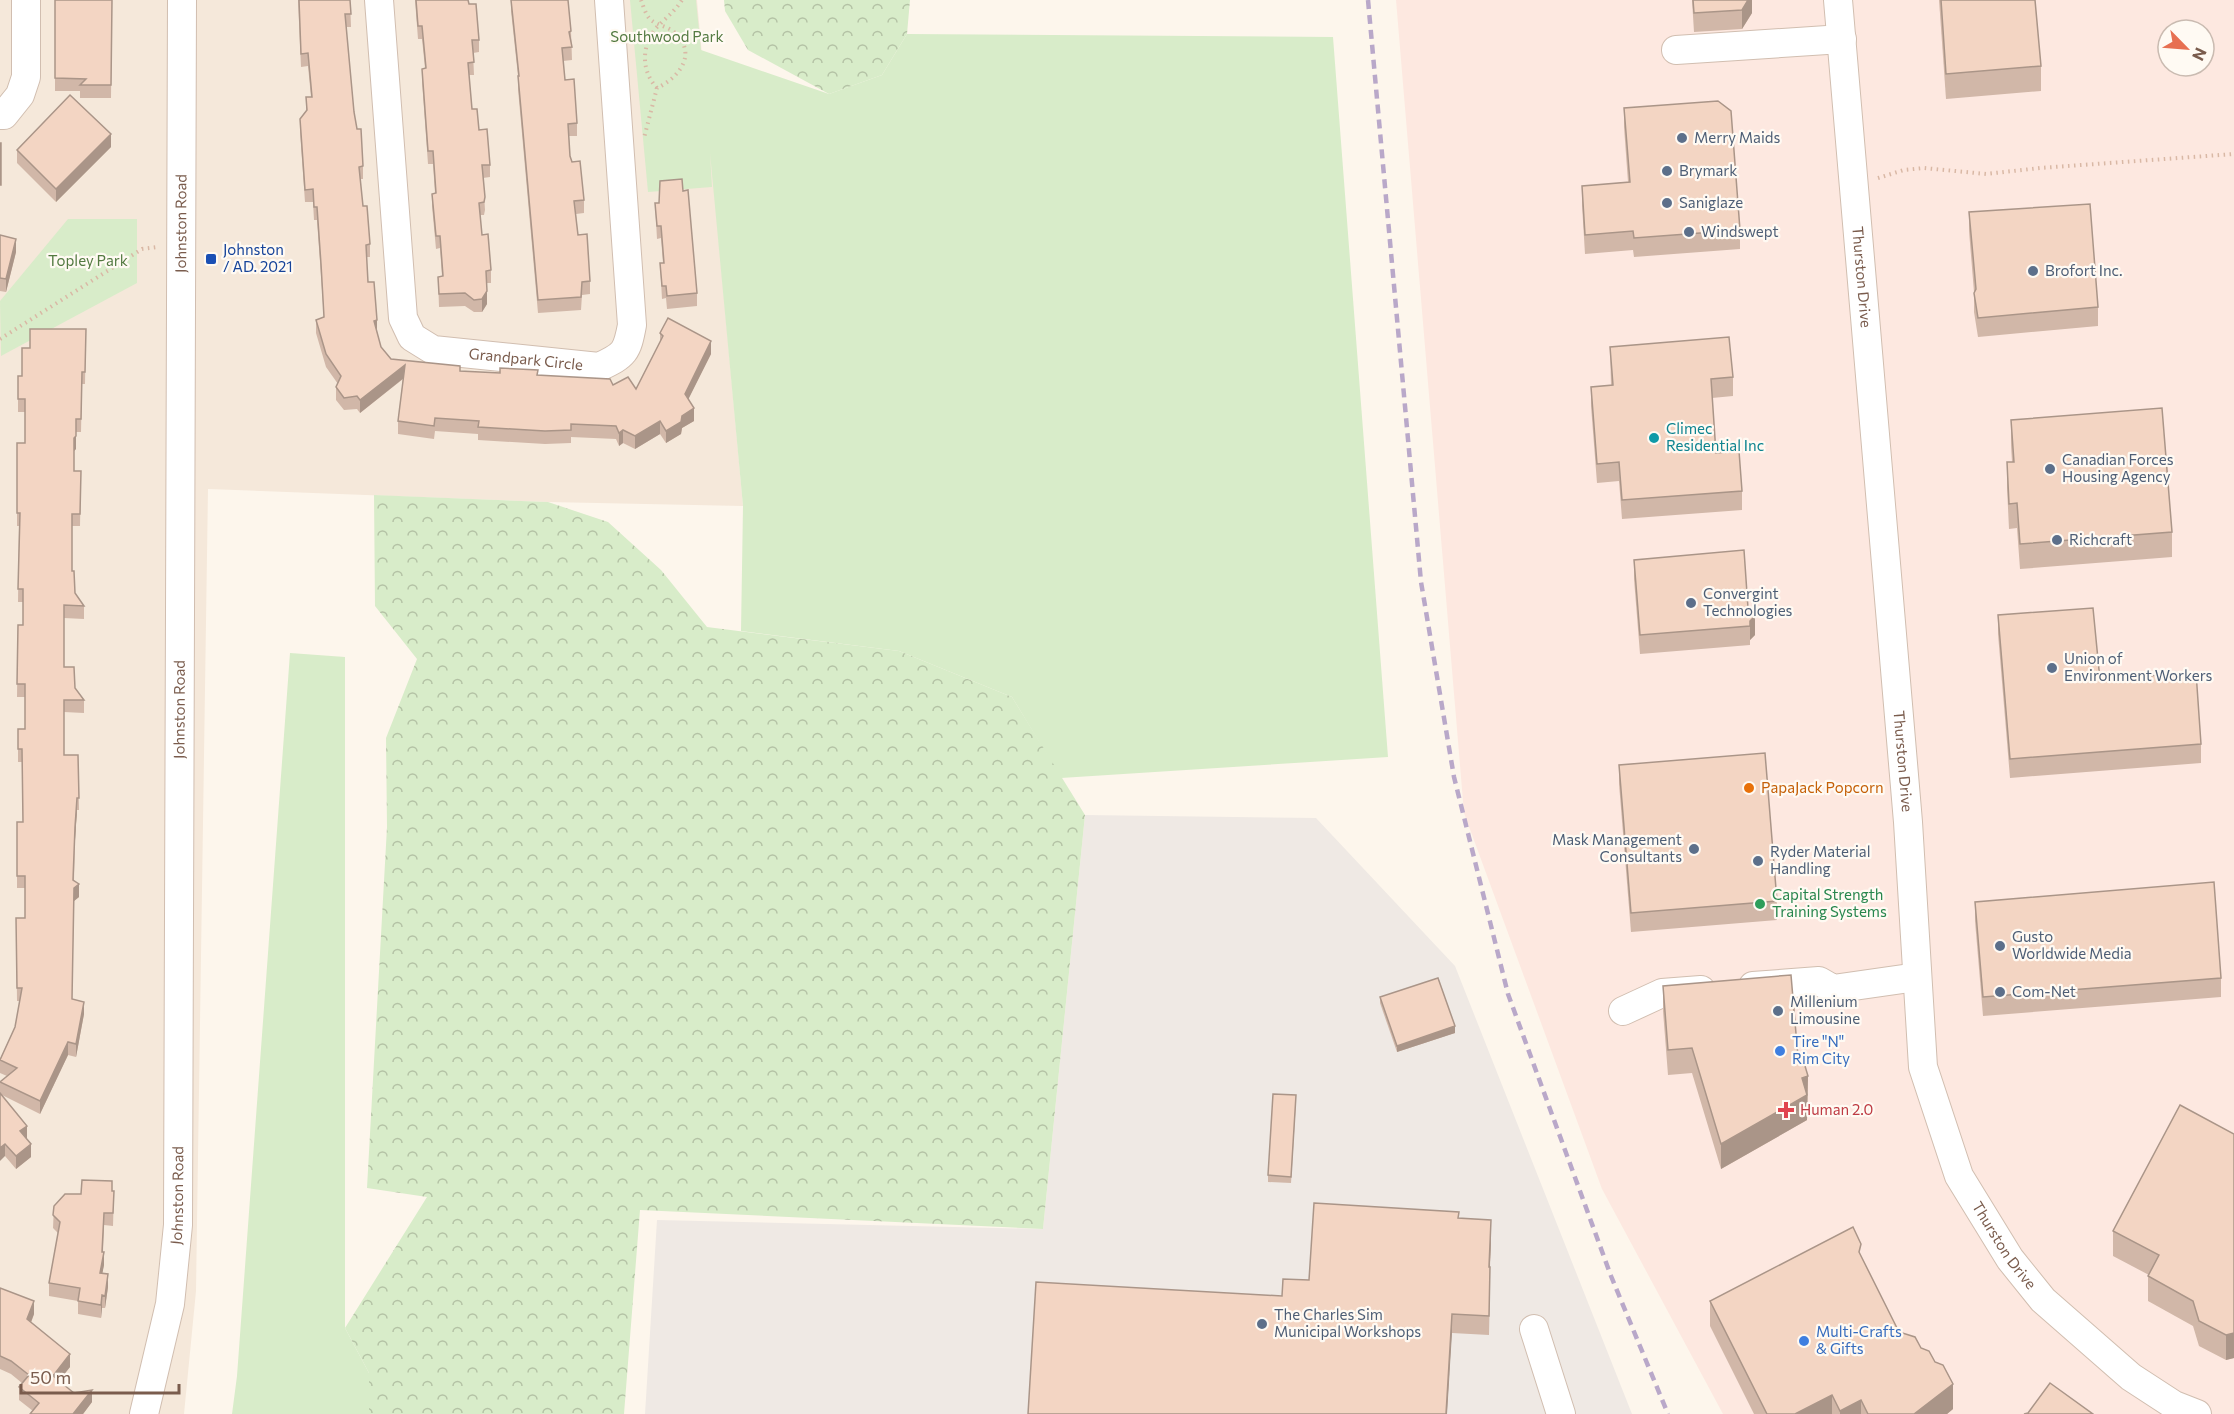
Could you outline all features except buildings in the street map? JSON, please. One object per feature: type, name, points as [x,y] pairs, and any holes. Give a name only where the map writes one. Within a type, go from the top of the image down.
[{"type":"street","points":[[0,115],[4,115],[20,95],[26,77],[26,0]]},
{"type":"street","name":"Johnston Road","points":[[144,1414],[170,1304],[178,1225],[182,0]]},
{"type":"street","name":"Grandpark Circle","points":[[379,0],[403,318],[412,337],[433,350],[599,367],[616,359],[628,347],[632,325],[609,0]]},
{"type":"street","name":"Thurston Drive","points":[[1838,0],[1908,822],[1923,1067],[1959,1176],[2010,1259],[2043,1300],[2131,1377],[2174,1405],[2197,1414]]},
{"type":"street","points":[[1676,50],[1842,39]]},
{"type":"street","points":[[1623,1011],[1662,993],[1819,981],[1833,989],[1917,977]]},
{"type":"street","points":[[1534,1329],[1561,1414]]},
{"type":"path","points":[[620,154],[639,144],[645,137],[657,88],[676,76],[684,65],[684,46],[674,32],[649,17],[641,0]]},
{"type":"path","points":[[657,88],[648,78],[644,52],[659,25],[670,18],[682,0]]},
{"type":"path","points":[[1854,183],[1904,170],[1924,168],[1986,174],[2234,154]]},
{"type":"path","points":[[0,339],[142,249],[159,247],[180,249]]},
{"type":"shaded area","points":[[0,0],[697,0],[743,506],[548,502],[208,489],[196,1291],[184,1414],[0,1414]]},
{"type":"shaded area","points":[[1396,0],[2234,0],[2234,1414],[1723,1414],[1602,1189],[1464,813]]},
{"type":"shaded area","points":[[1085,815],[1316,818],[1455,966],[1632,1414],[645,1414],[657,1220],[1043,1229]]},
{"type":"green space","name":"Southwood Park","points":[[630,0],[696,0],[701,50],[829,94],[882,75],[907,34],[1333,37],[1388,757],[1061,778],[1012,697],[899,651],[741,631],[743,506],[710,153],[712,187],[648,192]]},
{"type":"green space","points":[[724,0],[910,0],[907,34],[882,75],[829,94],[748,50],[725,11]]},
{"type":"green space","name":"Topley Park","points":[[68,219],[137,219],[137,283],[1,356],[0,301]]},
{"type":"green space","points":[[374,495],[548,502],[608,522],[661,570],[707,627],[899,651],[1012,697],[1085,815],[1043,1229],[640,1210],[624,1414],[369,1414],[369,1373],[345,1328],[427,1197],[367,1188],[387,827],[386,738],[417,659],[375,606]]},
{"type":"green space","points":[[290,653],[345,657],[345,1328],[369,1373],[369,1414],[232,1414],[237,1376]]},
{"type":"railway","points":[[1368,0],[1421,582],[1454,777],[1508,994],[1611,1276],[1668,1414]]},
{"type":"place","name":"Merry Maids","points":[[1682,138]]},
{"type":"place","name":"Brymark","points":[[1667,171]]},
{"type":"place","name":"Saniglaze","points":[[1667,203]]},
{"type":"place","name":"Windswept","points":[[1689,232]]},
{"type":"place","name":"Johnston / AD. 2021","points":[[211,259]]},
{"type":"place","name":"Brofort Inc.","points":[[2033,271]]},
{"type":"place","name":"Climec Residential Inc","points":[[1654,438]]},
{"type":"place","name":"Canadian Forces Housing Agency","points":[[2050,469]]},
{"type":"place","name":"Richcraft","points":[[2057,540]]},
{"type":"place","name":"Convergint Technologies","points":[[1691,603]]},
{"type":"place","name":"Union of Environment Workers","points":[[2052,668]]},
{"type":"place","name":"PapaJack Popcorn","points":[[1749,788]]},
{"type":"place","name":"Mask Management Consultants","points":[[1694,849]]},
{"type":"place","name":"Ryder Material Handling","points":[[1758,861]]},
{"type":"place","name":"Capital Strength Training Systems","points":[[1760,904]]},
{"type":"place","name":"Gusto Worldwide Media","points":[[2000,946]]},
{"type":"place","name":"Com-Net","points":[[2000,992]]},
{"type":"place","name":"Millenium Limousine","points":[[1778,1011]]},
{"type":"place","name":"Tire \"N\" Rim City","points":[[1780,1051]]},
{"type":"place","name":"Human 2.0","points":[[1786,1110]]},
{"type":"place","name":"The Charles Sim Municipal Workshops","points":[[1262,1324]]},
{"type":"place","name":"Multi-Crafts & Gifts","points":[[1804,1341]]}]
